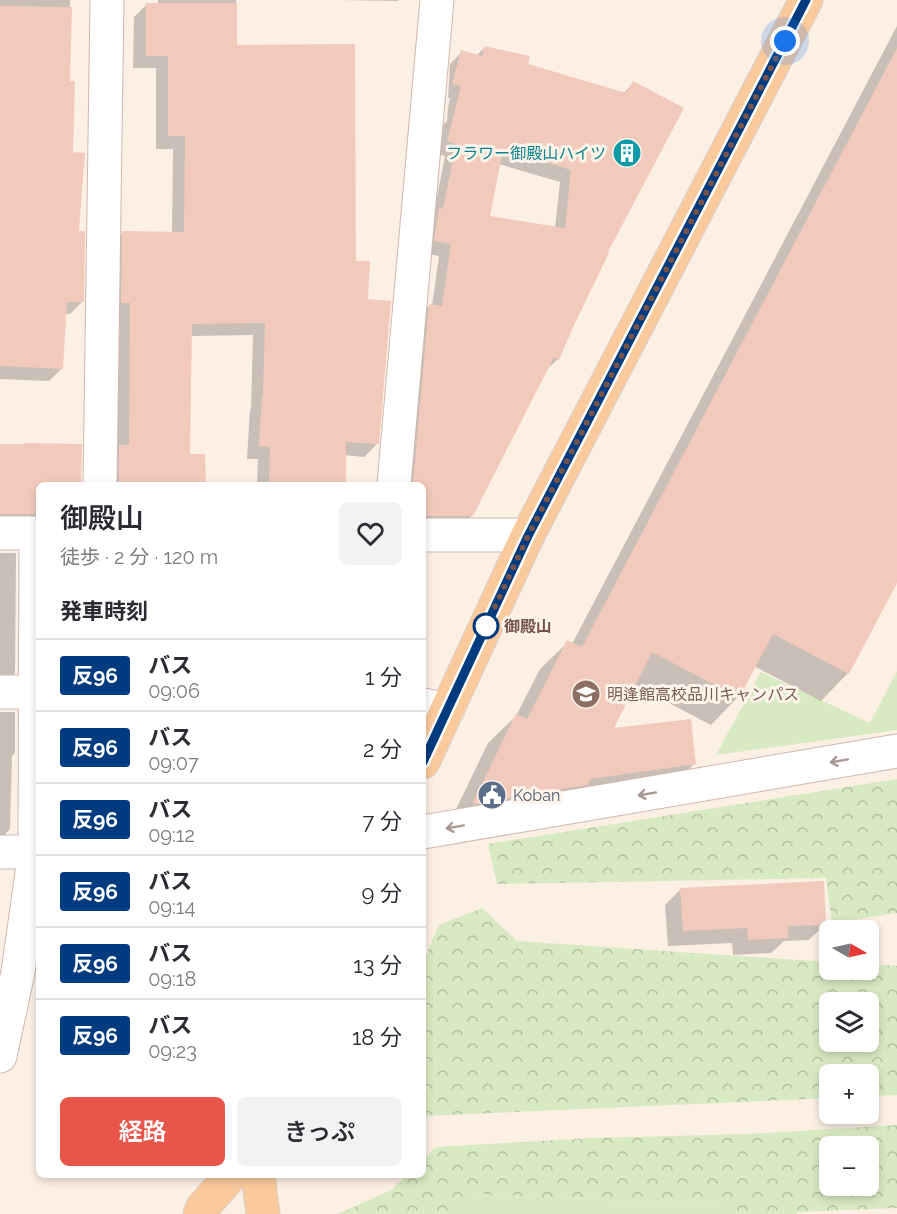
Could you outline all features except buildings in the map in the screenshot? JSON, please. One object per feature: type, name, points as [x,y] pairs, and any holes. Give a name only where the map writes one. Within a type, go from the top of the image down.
[{"type":"main road","points":[[426,748],[435,707],[528,536],[806,0]]},
{"type":"main road","points":[[200,1214],[203,1207],[228,1178]]},
{"type":"main road","points":[[230,1214],[244,1178]]},
{"type":"main road","points":[[258,1178],[263,1214]]},
{"type":"street","points":[[100,482],[107,0]]},
{"type":"street","points":[[394,482],[437,0]]},
{"type":"street","points":[[0,533],[36,533]]},
{"type":"street","points":[[426,535],[528,536]]},
{"type":"street","points":[[0,692],[36,692]]},
{"type":"street","points":[[426,831],[897,752]]},
{"type":"street","points":[[0,852],[36,852]]},
{"type":"street","points":[[0,1056],[18,972],[36,858]]},
{"type":"green space","points":[[897,671],[897,730],[716,755],[761,672],[870,723]]},
{"type":"green space","points":[[897,779],[897,913],[852,920],[832,920],[826,878],[497,884],[488,844]]},
{"type":"green space","points":[[482,908],[517,941],[819,961],[819,980],[879,980],[879,965],[897,966],[897,1095],[879,1096],[879,1064],[819,1064],[819,1098],[426,1116],[426,955],[439,925]]},
{"type":"green space","points":[[897,1125],[897,1208],[797,1212],[797,1214],[720,1214],[720,1205],[474,1194],[466,1214],[338,1214],[391,1190],[404,1178],[426,1178],[426,1157],[436,1147],[592,1138],[748,1134]]},
{"type":"green space","points":[[473,1194],[720,1205],[720,1214],[466,1214]]},
{"type":"bus line","name":"反96","points":[[426,756],[528,536],[806,0]]},
{"type":"place","name":"フラワー御殿山ハイツ","points":[[627,153]]},
{"type":"place","name":"御殿山","points":[[486,626]]},
{"type":"place","name":"明逢館高校品川キャンパス","points":[[586,694]]},
{"type":"place","name":"Koban","points":[[492,795]]},
{"type":"route","points":[[486,626],[528,536],[785,41]]}]
